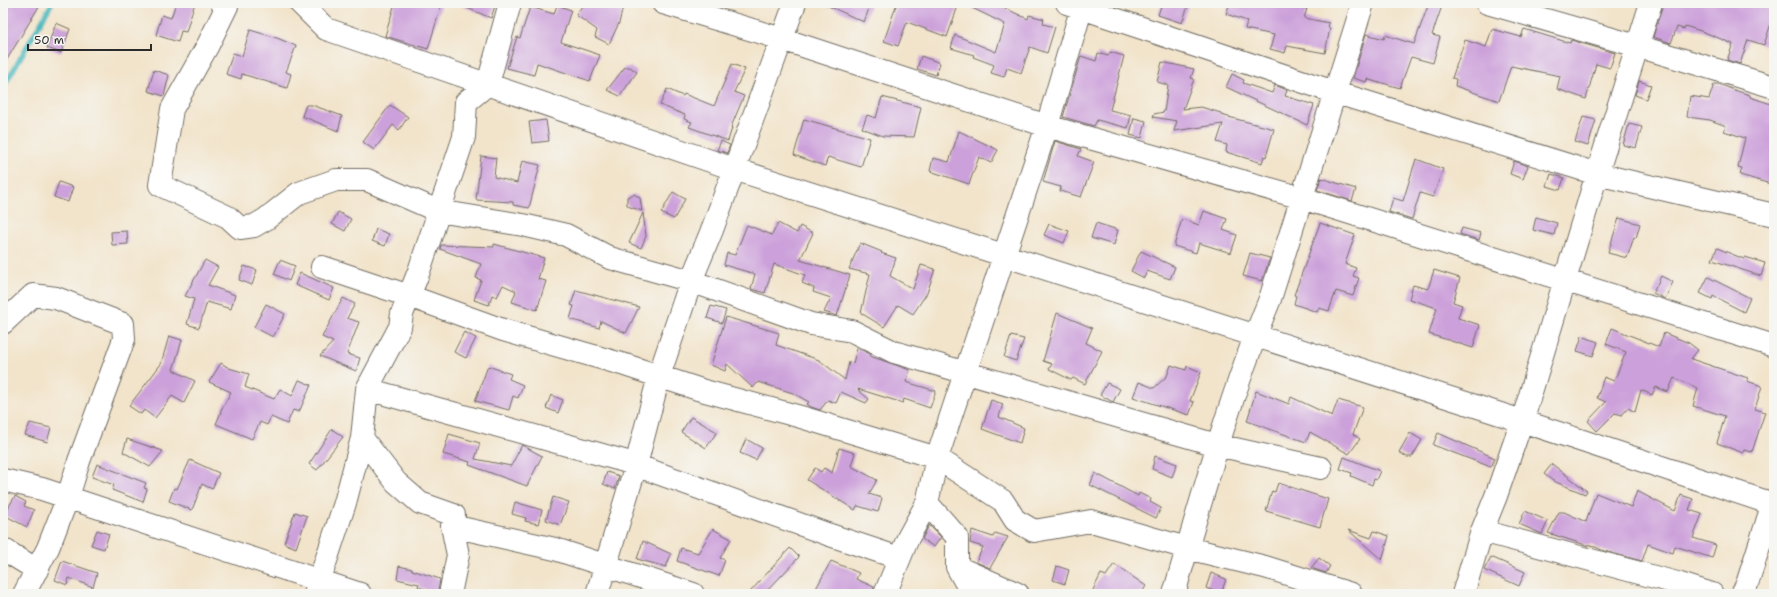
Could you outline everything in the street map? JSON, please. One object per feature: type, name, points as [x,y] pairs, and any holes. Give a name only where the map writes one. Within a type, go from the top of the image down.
[{"type":"street","points":[[300,3],[326,29],[734,169],[1522,420],[1773,502],[1747,584],[1742,594]]},
{"type":"street","points":[[318,587],[362,438],[367,390],[400,327],[402,314],[419,271],[464,137],[466,102],[488,84],[510,3]]},
{"type":"street","points":[[663,3],[782,39],[1047,126],[1302,198],[1774,346]]},
{"type":"street","points":[[597,594],[636,465],[659,376],[691,281],[795,3]]},
{"type":"street","points":[[1174,594],[1217,445],[1255,336],[1270,299],[1362,3]]},
{"type":"street","points":[[1487,3],[1774,87]]},
{"type":"street","points":[[1463,594],[1482,531],[1496,496],[1522,420],[1596,174],[1651,3]]},
{"type":"street","points":[[227,4],[208,45],[172,109],[160,185],[228,217],[240,228],[254,226],[266,219],[299,193],[336,180],[367,180],[438,211],[523,225],[566,235],[610,258],[691,281],[811,324],[852,331],[894,352],[1217,445],[1321,468]]},
{"type":"street","points":[[885,594],[900,558],[927,503],[937,458],[964,372],[1047,126],[1077,4],[1334,92],[1596,174],[1774,215]]},
{"type":"street","points":[[322,267],[409,296],[503,330],[659,376],[701,390],[801,417],[937,458],[1003,501],[1014,520],[1034,531],[1091,521],[1187,548],[1265,567],[1351,594]]},
{"type":"street","points":[[3,323],[33,295],[56,298],[123,324],[124,339],[79,461],[68,497],[48,548],[24,594]]},
{"type":"street","points":[[367,390],[636,465],[827,534],[900,558]]},
{"type":"street","points":[[362,438],[396,482],[420,503],[454,515],[452,526],[458,555],[450,594]]},
{"type":"street","points":[[3,480],[68,497],[318,587],[360,594]]},
{"type":"street","points":[[927,503],[957,537],[957,567],[972,594]]},
{"type":"street","points":[[452,526],[555,549],[693,594]]},
{"type":"street","points":[[1482,531],[1677,583],[1712,594]]},
{"type":"street","points":[[3,549],[37,570]]},
{"type":"street","points":[[957,567],[1018,594]]},
{"type":"building","points":[[3,3],[41,3],[3,66]]},
{"type":"building","points":[[176,3],[195,3],[186,32],[181,31],[178,42],[156,35],[162,15],[171,18]]},
{"type":"building","points":[[395,3],[442,3],[428,49],[385,36]]},
{"type":"building","points":[[455,3],[496,3],[491,18]]},
{"type":"building","points":[[584,3],[610,3],[623,7],[619,23],[609,44],[595,37],[597,30],[576,15]]},
{"type":"building","points":[[822,3],[871,3],[864,22]]},
{"type":"building","points":[[897,3],[959,3],[947,37],[907,22],[898,46],[884,41]]},
{"type":"building","points":[[962,3],[994,3],[1028,19],[1029,15],[1044,19],[1043,24],[1055,27],[1047,53],[1030,47],[1021,73],[1007,68],[1004,77],[991,73],[994,65],[973,57],[974,55],[951,48],[955,35],[996,52],[1005,24]]},
{"type":"building","points":[[1162,3],[1189,3],[1182,23],[1158,15]]},
{"type":"building","points":[[1230,3],[1286,3],[1307,9],[1304,18],[1329,23],[1328,28],[1330,28],[1325,53],[1287,46],[1285,53],[1270,49],[1274,35],[1245,29],[1247,21],[1226,14]]},
{"type":"building","points":[[1429,3],[1443,3],[1432,35],[1440,37],[1433,63],[1411,57],[1400,88],[1367,79],[1366,82],[1353,78],[1366,34],[1384,39],[1385,35],[1414,44]]},
{"type":"building","points":[[1663,3],[1752,3],[1763,7],[1764,3],[1774,3],[1774,14],[1764,45],[1748,40],[1740,64],[1727,60],[1733,44],[1685,26],[1684,29],[1677,27],[1671,43],[1653,37]]},
{"type":"building","points":[[557,5],[571,10],[561,42],[600,55],[590,81],[537,63],[534,75],[507,68],[517,37],[520,38],[530,7],[554,14]]},
{"type":"building","points":[[56,23],[70,29],[61,53],[47,48]]},
{"type":"building","points":[[1492,29],[1521,37],[1524,29],[1570,43],[1571,40],[1615,53],[1610,68],[1596,64],[1586,99],[1557,89],[1560,76],[1511,66],[1499,101],[1455,86],[1456,79],[1452,78],[1465,40],[1486,47]]},
{"type":"building","points":[[250,30],[277,38],[296,46],[286,72],[291,74],[287,88],[242,74],[241,79],[226,74],[233,53],[242,56]]},
{"type":"building","points":[[1110,52],[1124,56],[1110,110],[1131,115],[1128,128],[1097,120],[1094,126],[1063,117],[1081,56],[1096,61],[1098,53],[1108,56]]},
{"type":"building","points":[[921,56],[940,63],[936,75],[917,69]]},
{"type":"building","points":[[1162,62],[1194,69],[1191,78],[1194,79],[1183,109],[1201,107],[1221,113],[1221,115],[1274,129],[1266,157],[1264,156],[1262,163],[1226,152],[1227,145],[1217,142],[1223,124],[1174,131],[1177,121],[1153,117],[1154,114],[1164,112],[1168,85],[1157,82]]},
{"type":"building","points":[[732,64],[745,69],[734,92],[744,96],[731,127],[728,141],[689,127],[692,122],[684,119],[685,115],[660,105],[667,89],[714,106]]},
{"type":"building","points":[[625,67],[630,67],[637,72],[620,96],[607,90]]},
{"type":"building","points":[[154,70],[169,75],[164,96],[148,91]]},
{"type":"building","points":[[1232,74],[1244,80],[1243,83],[1272,93],[1275,85],[1287,90],[1285,96],[1314,105],[1307,125],[1226,87]]},
{"type":"building","points":[[1639,81],[1651,85],[1646,99],[1635,95]]},
{"type":"building","points":[[1714,84],[1719,84],[1774,105],[1774,185],[1740,175],[1742,168],[1738,167],[1745,138],[1724,131],[1726,126],[1710,120],[1687,117],[1690,96],[1709,99]]},
{"type":"building","points":[[882,97],[921,107],[914,137],[883,136],[862,128],[867,115],[876,118]]},
{"type":"building","points":[[306,105],[312,105],[342,116],[338,131],[302,116]]},
{"type":"building","points":[[390,105],[408,117],[399,130],[393,125],[374,150],[363,142]]},
{"type":"building","points":[[1583,117],[1596,120],[1588,146],[1575,142]]},
{"type":"building","points":[[1134,118],[1146,121],[1142,138],[1130,135]]},
{"type":"building","points":[[804,119],[870,138],[861,167],[828,157],[825,166],[794,155]]},
{"type":"building","points":[[546,120],[549,141],[532,143],[529,122]]},
{"type":"building","points":[[1629,124],[1642,127],[1636,148],[1623,145]]},
{"type":"building","points":[[959,131],[998,150],[991,163],[979,157],[969,184],[930,171],[933,158],[949,162]]},
{"type":"building","points":[[721,141],[730,145],[727,153],[717,150]]},
{"type":"building","points":[[1055,141],[1081,149],[1078,156],[1094,162],[1081,197],[1060,191],[1061,187],[1043,182]]},
{"type":"building","points":[[481,156],[496,158],[494,177],[517,183],[522,161],[540,165],[529,208],[513,205],[513,202],[476,200]]},
{"type":"building","points":[[1416,159],[1443,169],[1433,197],[1420,193],[1412,219],[1389,212],[1393,198],[1403,201]]},
{"type":"building","points":[[1514,161],[1528,166],[1523,179],[1510,174]]},
{"type":"building","points":[[1551,174],[1564,178],[1560,190],[1547,186]]},
{"type":"building","points":[[1321,178],[1356,189],[1352,201],[1317,190]]},
{"type":"building","points":[[59,182],[73,187],[68,202],[54,197]]},
{"type":"building","points":[[673,192],[685,199],[674,219],[661,213]]},
{"type":"building","points":[[634,194],[640,198],[642,211],[627,205],[627,197]]},
{"type":"building","points":[[1204,211],[1227,219],[1223,230],[1237,235],[1231,253],[1199,243],[1196,253],[1174,246],[1182,219],[1199,225]]},
{"type":"building","points":[[338,212],[351,219],[345,231],[332,224]]},
{"type":"building","points":[[643,213],[646,236],[641,248],[629,243]]},
{"type":"building","points":[[1536,217],[1557,223],[1554,235],[1533,230]]},
{"type":"building","points":[[1619,218],[1640,224],[1636,238],[1634,237],[1627,258],[1608,253]]},
{"type":"building","points":[[778,223],[797,233],[800,226],[813,233],[800,260],[850,275],[837,316],[824,312],[831,298],[813,292],[814,288],[802,283],[805,275],[774,264],[765,293],[751,289],[755,274],[724,265],[727,253],[735,255],[747,225],[772,235]]},
{"type":"building","points":[[1096,223],[1118,230],[1114,245],[1091,238]]},
{"type":"building","points":[[1320,223],[1355,235],[1345,264],[1356,268],[1353,276],[1359,278],[1353,296],[1336,291],[1329,311],[1319,308],[1317,312],[1294,304],[1296,296],[1294,295]]},
{"type":"building","points":[[1049,224],[1069,231],[1064,243],[1044,235]]},
{"type":"building","points":[[1462,228],[1481,233],[1479,240],[1460,234]]},
{"type":"building","points":[[376,229],[389,234],[385,246],[372,241]]},
{"type":"building","points":[[127,231],[128,244],[112,245],[111,232]]},
{"type":"building","points":[[860,243],[896,258],[890,276],[913,289],[921,265],[935,269],[927,293],[913,314],[898,305],[884,327],[861,313],[870,274],[849,269]]},
{"type":"building","points":[[494,244],[544,258],[538,279],[546,281],[537,310],[512,302],[516,291],[503,285],[497,297],[492,295],[489,305],[474,300],[481,280],[476,278],[481,264],[440,249],[441,245],[494,247]]},
{"type":"building","points":[[1717,248],[1744,259],[1745,257],[1765,263],[1761,276],[1712,260]]},
{"type":"building","points":[[1141,251],[1175,267],[1170,279],[1147,271],[1144,278],[1131,271]]},
{"type":"building","points":[[1250,253],[1270,258],[1262,281],[1243,276]]},
{"type":"building","points":[[205,260],[218,267],[208,285],[235,295],[231,309],[207,302],[199,328],[187,324],[194,299],[185,296]]},
{"type":"building","points":[[280,260],[295,266],[289,281],[274,274]]},
{"type":"building","points":[[244,266],[257,270],[252,285],[239,280]]},
{"type":"building","points":[[1434,270],[1460,278],[1453,302],[1462,305],[1458,318],[1480,325],[1473,348],[1429,334],[1437,308],[1409,299],[1413,285],[1428,289]]},
{"type":"building","points":[[300,273],[334,288],[329,300],[295,285]]},
{"type":"building","points":[[1661,276],[1673,282],[1665,299],[1653,293]]},
{"type":"building","points":[[1708,277],[1750,298],[1744,312],[1713,296],[1712,299],[1700,293]]},
{"type":"building","points":[[576,290],[639,307],[626,333],[601,321],[599,328],[570,319],[574,306],[571,305]]},
{"type":"building","points":[[343,298],[355,304],[347,318],[359,322],[347,354],[360,358],[356,371],[320,356],[333,342],[322,337]]},
{"type":"building","points":[[266,304],[285,314],[273,337],[254,327]]},
{"type":"building","points":[[711,306],[726,310],[722,323],[707,318]]},
{"type":"building","points":[[1057,313],[1092,328],[1086,343],[1102,351],[1085,384],[1073,378],[1071,380],[1049,369],[1052,364],[1043,361]]},
{"type":"building","points":[[726,317],[779,333],[776,345],[819,360],[845,380],[849,362],[853,363],[857,348],[871,354],[870,356],[910,370],[906,382],[936,391],[930,408],[904,399],[903,403],[858,389],[869,399],[866,403],[841,392],[836,403],[828,400],[820,410],[811,407],[807,404],[809,402],[793,393],[758,382],[753,388],[727,364],[725,371],[711,365]]},
{"type":"building","points":[[1612,328],[1659,347],[1664,333],[1689,343],[1698,350],[1691,359],[1748,378],[1747,381],[1762,386],[1755,409],[1765,412],[1752,452],[1744,450],[1743,453],[1717,443],[1725,416],[1693,406],[1698,388],[1674,378],[1668,392],[1656,387],[1652,395],[1641,390],[1635,412],[1628,408],[1622,415],[1615,413],[1597,431],[1588,421],[1606,402],[1597,398],[1604,377],[1614,381],[1626,352],[1606,344]]},
{"type":"building","points":[[464,332],[476,338],[466,358],[454,352]]},
{"type":"building","points":[[169,336],[182,340],[173,370],[195,381],[184,403],[172,396],[155,418],[144,410],[141,414],[129,406],[161,364]]},
{"type":"building","points":[[1011,336],[1024,339],[1016,361],[1004,357]]},
{"type":"building","points":[[1582,336],[1598,342],[1593,356],[1577,351]]},
{"type":"building","points":[[221,363],[229,368],[249,374],[245,387],[274,399],[280,389],[292,396],[299,380],[311,385],[299,412],[293,410],[287,424],[271,417],[267,425],[260,422],[252,439],[216,424],[220,412],[231,392],[209,382]]},
{"type":"building","points":[[1171,365],[1186,370],[1187,366],[1201,372],[1190,401],[1194,402],[1189,415],[1133,397],[1139,382],[1154,388],[1167,376]]},
{"type":"building","points":[[488,366],[511,374],[509,379],[523,385],[518,398],[513,396],[509,410],[475,401]]},
{"type":"building","points":[[1107,383],[1120,389],[1113,402],[1100,395]]},
{"type":"building","points":[[1256,391],[1289,404],[1291,397],[1332,416],[1338,400],[1363,407],[1353,434],[1360,439],[1349,454],[1310,432],[1306,442],[1247,421]]},
{"type":"building","points":[[551,395],[563,400],[558,413],[546,408]]},
{"type":"building","points":[[991,400],[1003,404],[999,417],[1024,428],[1020,443],[982,429]]},
{"type":"building","points":[[691,417],[717,432],[706,448],[681,432]]},
{"type":"building","points":[[30,423],[51,428],[47,442],[25,435]]},
{"type":"building","points":[[332,429],[343,437],[317,470],[309,464]]},
{"type":"building","points":[[1410,433],[1422,440],[1412,457],[1407,457],[1399,452]]},
{"type":"building","points":[[1438,433],[1495,458],[1491,467],[1433,445]]},
{"type":"building","points":[[449,434],[480,443],[475,459],[511,466],[522,445],[542,456],[527,486],[469,465],[470,462],[443,454]]},
{"type":"building","points":[[127,439],[163,451],[150,467],[123,452]]},
{"type":"building","points":[[746,439],[762,448],[756,460],[740,453]]},
{"type":"building","points":[[839,448],[855,453],[851,466],[877,480],[869,494],[882,498],[878,512],[858,506],[855,510],[807,480],[815,468],[821,472],[824,468],[832,473]]},
{"type":"building","points":[[1155,456],[1177,464],[1172,477],[1152,469]]},
{"type":"building","points":[[1344,457],[1380,471],[1376,480],[1374,479],[1372,485],[1351,476],[1352,473],[1340,469]]},
{"type":"building","points":[[190,460],[219,473],[212,489],[202,484],[192,510],[169,501],[174,488],[177,489]]},
{"type":"building","points":[[97,464],[146,483],[144,488],[147,489],[143,502],[112,490],[114,485],[92,477]]},
{"type":"building","points":[[1552,464],[1587,491],[1585,494],[1553,481],[1544,474]]},
{"type":"building","points":[[607,472],[619,476],[615,489],[603,484]]},
{"type":"building","points":[[1095,473],[1138,496],[1139,493],[1151,499],[1150,502],[1161,508],[1156,518],[1090,485]]},
{"type":"building","points":[[1278,483],[1328,499],[1320,527],[1266,511],[1272,491],[1275,492]]},
{"type":"building","points":[[1637,491],[1675,511],[1681,495],[1693,499],[1689,510],[1702,514],[1693,538],[1716,545],[1712,558],[1675,546],[1673,553],[1648,544],[1642,561],[1604,551],[1589,544],[1589,546],[1548,533],[1559,512],[1564,512],[1586,522],[1596,493],[1631,507]]},
{"type":"building","points":[[15,496],[26,502],[24,506],[34,510],[27,527],[4,515]]},
{"type":"building","points":[[553,497],[569,502],[560,525],[546,520]]},
{"type":"building","points":[[515,502],[542,510],[538,524],[525,521],[526,518],[512,514]]},
{"type":"building","points":[[1525,511],[1548,521],[1542,534],[1519,524]]},
{"type":"building","points":[[295,512],[307,516],[296,548],[284,543]]},
{"type":"building","points":[[929,525],[941,537],[934,547],[922,539]]},
{"type":"building","points":[[713,529],[731,539],[720,558],[725,560],[719,576],[677,561],[681,548],[698,553]]},
{"type":"building","points":[[97,530],[109,534],[104,549],[91,545]]},
{"type":"building","points":[[972,530],[993,537],[995,533],[1008,537],[990,568],[976,562],[983,547],[970,543]]},
{"type":"building","points":[[1348,530],[1371,538],[1374,531],[1389,536],[1382,560]]},
{"type":"building","points":[[643,541],[671,554],[666,567],[637,559]]},
{"type":"building","points":[[790,548],[799,557],[764,594],[752,594],[750,592]]},
{"type":"building","points":[[1491,557],[1525,572],[1519,586],[1484,570]]},
{"type":"building","points":[[1319,558],[1330,566],[1326,573],[1311,568]]},
{"type":"building","points":[[62,561],[97,573],[93,587],[69,578],[67,585],[55,580]]},
{"type":"building","points":[[831,561],[859,573],[856,579],[874,587],[873,594],[813,594]]},
{"type":"building","points":[[1114,564],[1146,586],[1141,594],[1091,594],[1101,574],[1106,576]]},
{"type":"building","points":[[399,566],[440,579],[438,593],[418,587],[419,584],[397,579]]},
{"type":"building","points":[[1057,566],[1069,570],[1065,584],[1053,580]]},
{"type":"building","points":[[1211,573],[1226,579],[1221,594],[1206,588]]},
{"type":"waterway","points":[[3,88],[52,3]]}]
